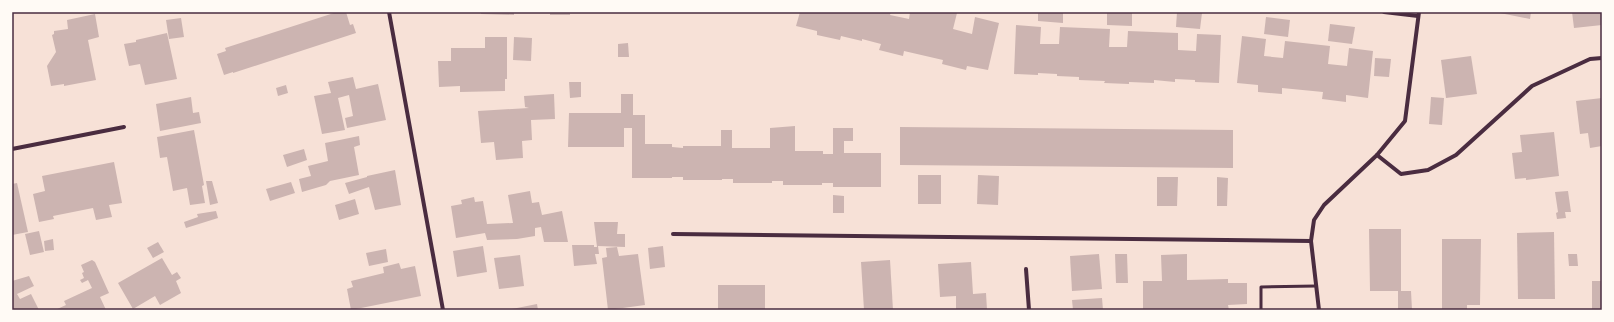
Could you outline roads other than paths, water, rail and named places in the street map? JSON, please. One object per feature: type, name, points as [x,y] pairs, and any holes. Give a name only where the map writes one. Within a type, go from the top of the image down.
[{"type":"street","points":[[389,12],[443,310]]},
{"type":"street","points":[[1319,310],[1311,241],[1314,220],[1324,205],[1377,155],[1405,121],[1419,14],[1384,12]]},
{"type":"street","points":[[1377,155],[1401,174],[1428,170],[1456,155],[1532,86],[1590,59],[1602,58]]},
{"type":"street","points":[[12,149],[124,127]]},
{"type":"street","points":[[674,234],[1311,241]]},
{"type":"street","points":[[1026,269],[1029,310]]},
{"type":"lane","points":[[1261,310],[1261,287],[1316,286]]}]
